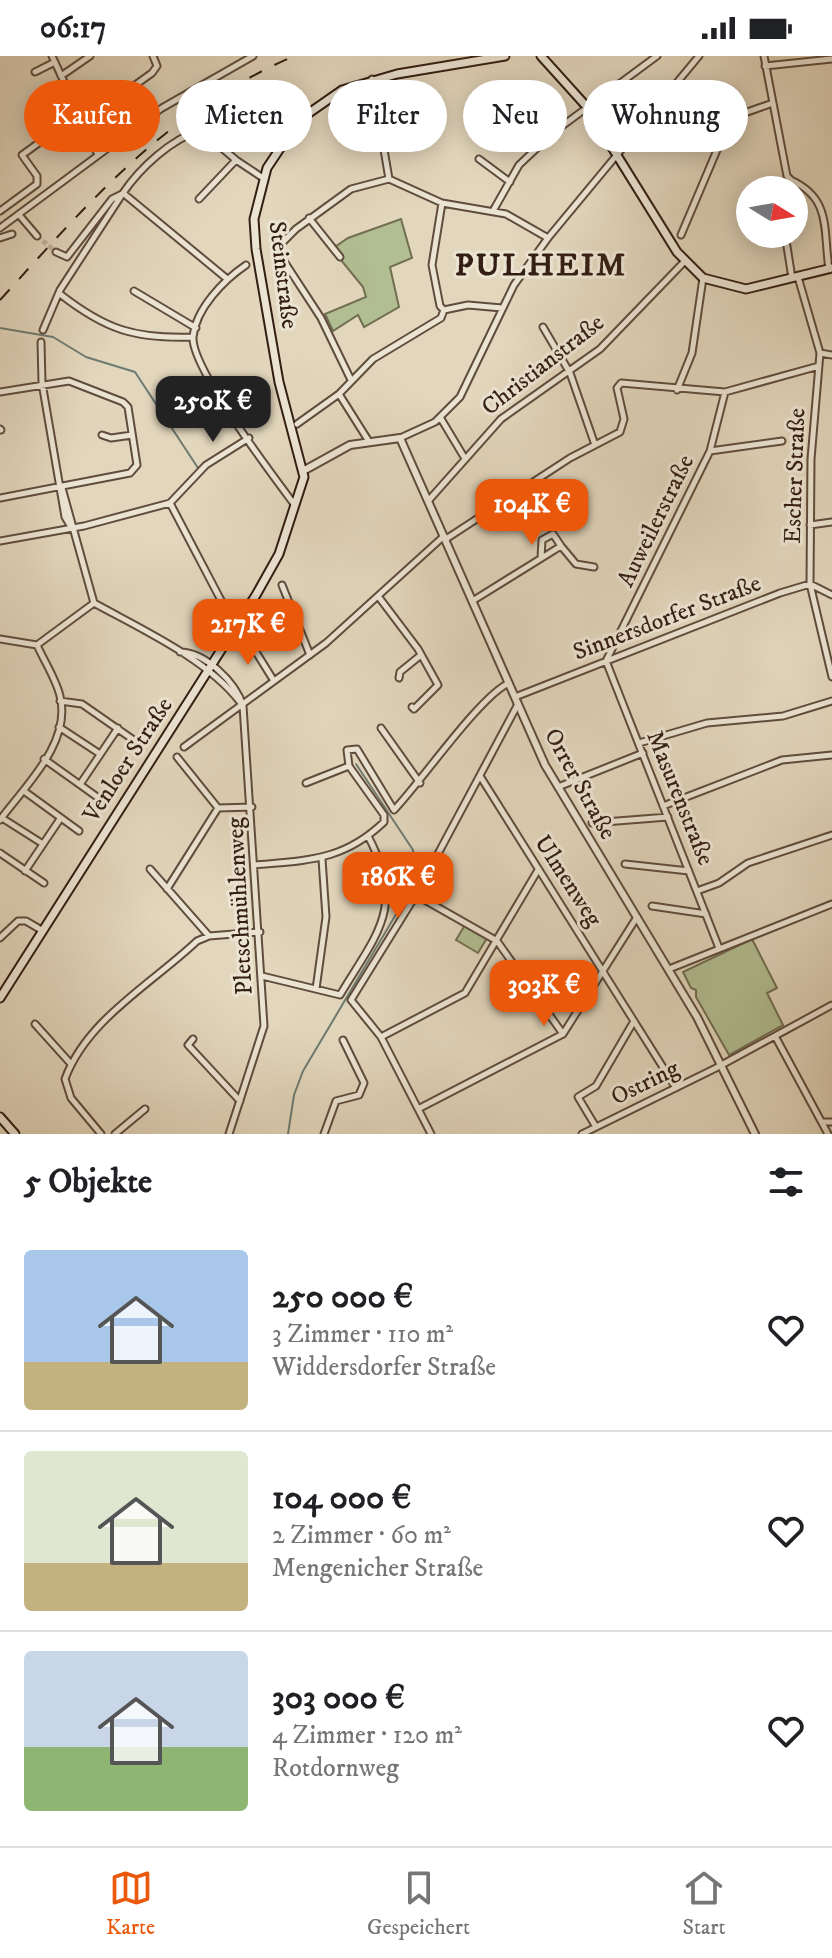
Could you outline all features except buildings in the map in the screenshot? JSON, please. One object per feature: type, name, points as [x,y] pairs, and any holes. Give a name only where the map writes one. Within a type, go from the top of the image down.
[{"type":"main road","name":"Steinstraße","points":[[303,471],[281,391],[257,260],[254,219],[263,178],[281,143],[299,120],[321,102],[372,79],[503,56]]},
{"type":"main road","points":[[541,56],[583,103]]},
{"type":"main road","points":[[619,153],[684,262],[703,278],[746,289],[830,268]]},
{"type":"main road","name":"Venloer Straße","points":[[0,998],[279,554],[303,471]]},
{"type":"main road","points":[[0,1117],[15,1134]]},
{"type":"street","points":[[61,76],[90,56]]},
{"type":"street","points":[[142,80],[157,66],[153,56]]},
{"type":"street","points":[[0,228],[162,108],[253,56]]},
{"type":"street","points":[[624,80],[657,56]]},
{"type":"street","points":[[764,56],[770,104],[787,176]]},
{"type":"street","points":[[303,471],[338,449],[368,440],[400,438],[440,417],[467,387],[502,308],[548,238],[696,57]]},
{"type":"street","points":[[35,72],[53,59],[63,80]]},
{"type":"street","points":[[765,66],[832,59]]},
{"type":"street","points":[[372,79],[389,179]]},
{"type":"street","points":[[748,111],[770,104]]},
{"type":"street","points":[[493,211],[519,165],[583,110]]},
{"type":"street","points":[[43,330],[60,294],[123,193],[146,166],[196,131],[205,131],[236,160],[263,178]]},
{"type":"street","points":[[0,211],[37,184],[37,176],[22,155],[26,152]]},
{"type":"street","points":[[681,235],[716,152]]},
{"type":"street","points":[[479,159],[510,182]]},
{"type":"street","points":[[199,199],[236,160]]},
{"type":"street","points":[[351,380],[321,318],[276,252],[277,245],[309,218],[351,189],[389,179],[442,203],[506,214],[548,238]]},
{"type":"street","points":[[808,189],[820,201],[830,268]]},
{"type":"street","points":[[56,252],[67,257],[112,199],[123,193]]},
{"type":"street","points":[[123,193],[226,278]]},
{"type":"street","points":[[297,424],[339,394],[373,359],[441,318],[444,310],[437,294],[432,265],[442,203]]},
{"type":"street","points":[[20,216],[37,236]]},
{"type":"street","points":[[309,218],[340,257]]},
{"type":"street","points":[[0,238],[12,234]]},
{"type":"street","name":"Escher Straße","points":[[788,248],[820,353],[812,424],[810,584],[832,677]]},
{"type":"street","name":"Christianstraße","points":[[429,500],[464,457],[501,419],[600,349],[684,262]]},
{"type":"street","points":[[246,265],[226,278],[193,337],[204,372],[267,469],[294,504]]},
{"type":"street","points":[[677,390],[692,353],[703,278]]},
{"type":"street","points":[[134,291],[196,328]]},
{"type":"street","points":[[60,294],[106,325],[132,335],[193,337]]},
{"type":"street","points":[[444,310],[468,305],[502,308]]},
{"type":"street","points":[[543,327],[570,373],[595,445]]},
{"type":"street","points":[[41,342],[42,383],[65,517],[72,528],[94,603],[209,669],[243,706]]},
{"type":"street","points":[[820,353],[832,355]]},
{"type":"street","points":[[184,747],[310,655],[445,538],[595,445],[610,439],[623,427],[617,388],[621,383],[725,392],[819,366]]},
{"type":"street","points":[[0,392],[69,381],[123,402],[128,407],[135,470],[0,498]]},
{"type":"street","name":"Auweilerstraße","points":[[606,661],[710,451],[725,392]]},
{"type":"street","points":[[339,394],[368,440]]},
{"type":"street","points":[[440,417],[464,457]]},
{"type":"street","points":[[102,435],[111,438],[132,435]]},
{"type":"street","points":[[0,541],[72,528],[170,503],[206,465],[249,438]]},
{"type":"street","name":"Orrer Straße","points":[[400,438],[516,701],[558,788],[669,969],[723,1065],[755,1134]]},
{"type":"street","points":[[710,451],[782,441]]},
{"type":"street","points":[[170,503],[235,627]]},
{"type":"street","points":[[810,525],[832,522]]},
{"type":"street","points":[[541,559],[542,540],[553,534],[576,564],[594,567]]},
{"type":"street","points":[[474,600],[561,546]]},
{"type":"street","points":[[810,584],[832,595]]},
{"type":"street","name":"Sinnersdorfer Straße","points":[[516,701],[606,661],[810,584]]},
{"type":"street","points":[[282,585],[310,655]]},
{"type":"street","points":[[378,596],[421,655],[438,685],[414,709],[412,707]]},
{"type":"street","points":[[0,639],[37,645],[94,603]]},
{"type":"street","points":[[246,636],[274,681]]},
{"type":"street","points":[[37,645],[60,701],[59,727],[24,791],[18,794],[1,819],[43,844]]},
{"type":"street","points":[[399,678],[400,672],[421,655]]},
{"type":"street","name":"Masurenstraße","points":[[606,661],[719,948]]},
{"type":"street","points":[[255,865],[322,859],[349,850],[384,822],[384,815],[349,766],[347,750],[351,747],[357,749],[394,810],[420,783],[481,706],[498,688],[509,683]]},
{"type":"street","points":[[60,701],[82,704],[138,743]]},
{"type":"street","points":[[431,1134],[381,1037],[351,1000],[416,895],[516,701]]},
{"type":"street","points":[[639,743],[707,723],[783,716],[832,701]]},
{"type":"street","name":"Pletschmühlenweg","points":[[229,1134],[263,1038],[260,932],[243,706]]},
{"type":"street","points":[[59,727],[100,754]]},
{"type":"street","points":[[81,783],[118,728]]},
{"type":"street","points":[[381,728],[420,783]]},
{"type":"street","points":[[558,788],[643,753]]},
{"type":"street","points":[[663,806],[702,787],[782,760],[832,755]]},
{"type":"street","points":[[177,757],[218,808]]},
{"type":"street","points":[[44,759],[100,799]]},
{"type":"street","points":[[306,783],[349,766]]},
{"type":"street","name":"Ulmenweg","points":[[480,776],[603,967],[676,1088]]},
{"type":"street","points":[[24,791],[79,831]]},
{"type":"street","points":[[218,808],[252,807]]},
{"type":"street","points":[[167,889],[218,808]]},
{"type":"street","points":[[592,823],[668,817]]},
{"type":"street","points":[[25,871],[60,819]]},
{"type":"street","points":[[697,891],[719,883],[748,863],[832,835]]},
{"type":"street","points":[[262,976],[340,995],[383,923],[385,876],[368,836]]},
{"type":"street","points":[[0,853],[44,883]]},
{"type":"street","points":[[316,989],[326,917],[322,859]]},
{"type":"street","points":[[625,864],[689,871]]},
{"type":"street","points":[[150,869],[209,936]]},
{"type":"street","points":[[381,1037],[465,993],[538,870]]},
{"type":"street","points":[[416,895],[497,941],[563,1034]]},
{"type":"street","points":[[669,969],[832,904]]},
{"type":"street","points":[[652,906],[706,914]]},
{"type":"street","points":[[418,1109],[563,1034],[637,917]]},
{"type":"street","points":[[0,938],[18,921],[26,921],[43,931]]},
{"type":"street","points":[[101,1134],[71,1098],[65,1079],[71,1064],[103,1023],[197,941],[209,936],[260,932]]},
{"type":"street","name":"Ostring","points":[[582,1134],[723,1065],[832,1005]]},
{"type":"street","points":[[596,1127],[578,1097],[596,1086],[634,1021]]},
{"type":"street","points":[[35,1024],[71,1064]]},
{"type":"street","points":[[775,1036],[828,1134]]},
{"type":"street","points":[[193,1039],[188,1045],[240,1102]]},
{"type":"street","points":[[324,1134],[336,1101],[359,1095],[364,1083],[343,1040]]},
{"type":"street","points":[[115,1134],[145,1109]]},
{"type":"street","points":[[823,1122],[832,1122]]},
{"type":"green space","points":[[401,219],[412,258],[390,267],[399,307],[364,327],[358,315],[333,331],[325,314],[366,297],[363,287],[332,249],[348,238]]},
{"type":"green space","points":[[465,925],[487,938],[478,953],[456,940]]},
{"type":"green space","points":[[752,939],[777,988],[767,993],[783,1025],[729,1055],[696,997],[696,990],[691,988],[683,972]]},
{"type":"waterway","points":[[0,328],[53,337],[86,357],[135,372],[198,468]]},
{"type":"waterway","points":[[288,1134],[294,1095],[303,1071],[414,884],[413,850],[356,764]]},
{"type":"tunnel","points":[[37,236],[56,252]]},
{"type":"railway","points":[[0,300],[100,193],[168,131],[206,104],[294,56]]},
{"type":"district","name":"PULHEIM","points":[[541,266]]}]
